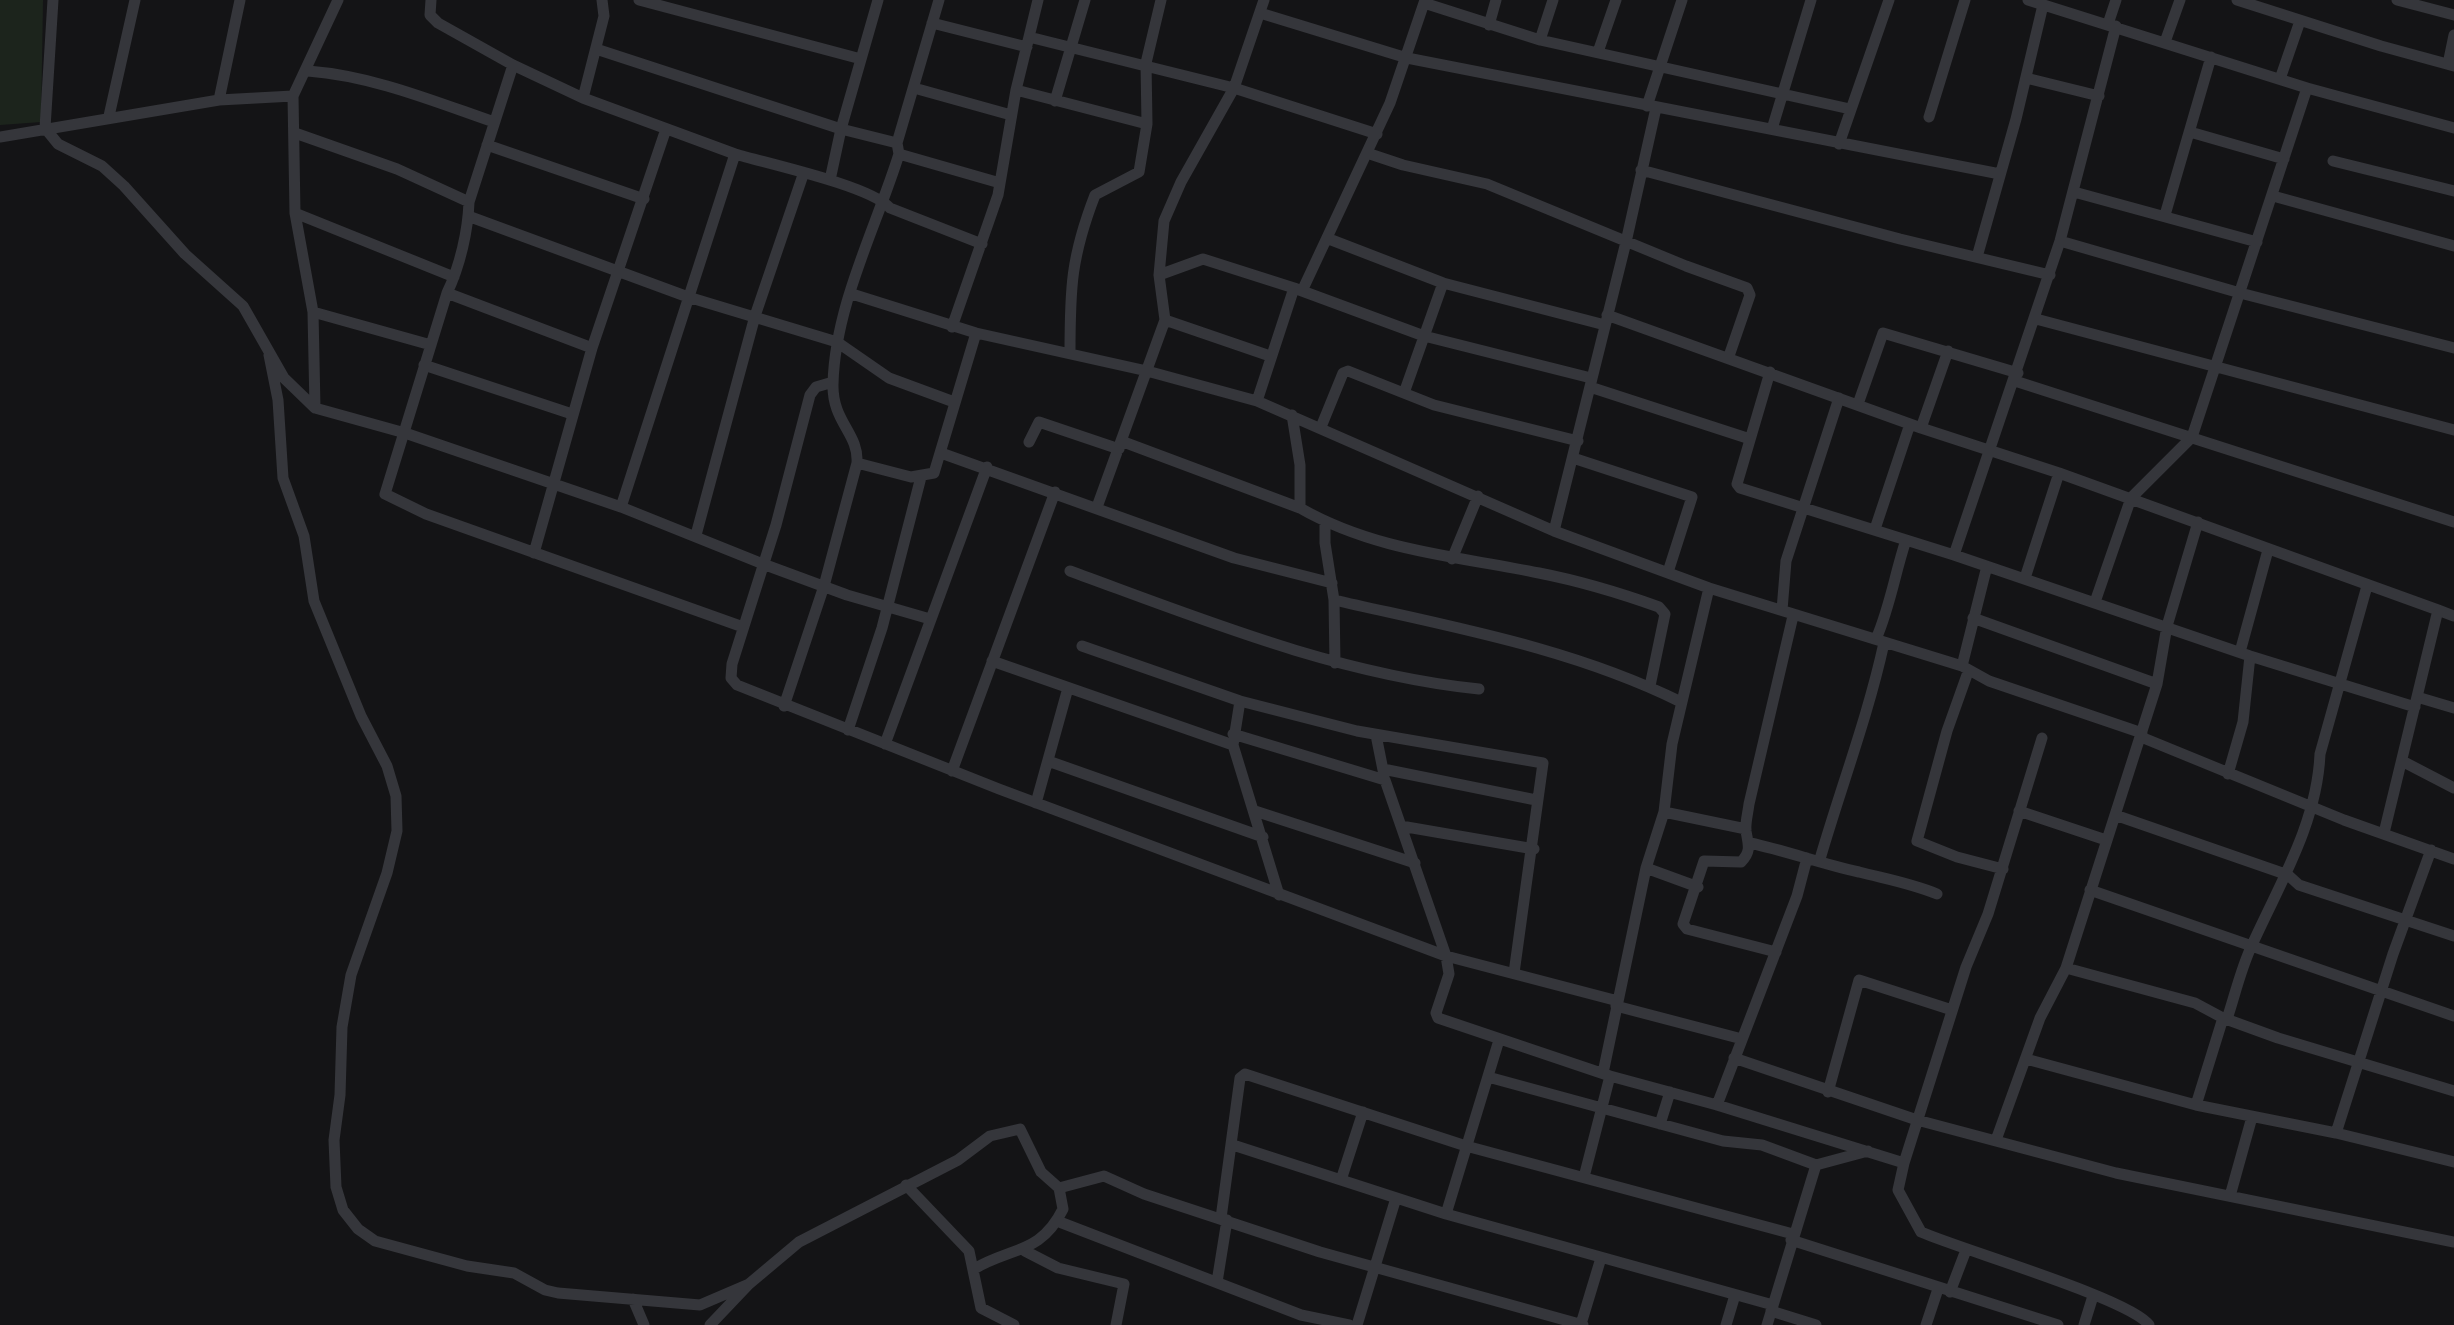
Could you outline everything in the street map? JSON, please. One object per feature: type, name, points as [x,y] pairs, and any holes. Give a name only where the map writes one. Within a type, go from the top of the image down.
[{"type":"street","points":[[54,0],[45,128],[58,144],[102,166],[200,269],[244,306],[284,378],[315,408],[405,433],[622,507],[762,564],[930,619]]},
{"type":"street","points":[[109,116],[134,0]]},
{"type":"street","points":[[218,100],[240,0]]},
{"type":"street","points":[[315,408],[313,312],[295,213],[294,96],[338,0]]},
{"type":"street","points":[[432,0],[430,15],[438,23],[583,98],[735,154],[830,180],[982,244]]},
{"type":"street","points":[[639,0],[861,58]]},
{"type":"street","points":[[830,180],[878,0]]},
{"type":"street","points":[[784,706],[824,586],[857,463],[856,444],[836,412],[833,382],[837,342],[884,202],[939,0]]},
{"type":"street","points":[[952,327],[1000,183],[1016,90],[1038,0]]},
{"type":"street","points":[[1055,101],[1085,0]]},
{"type":"street","points":[[1070,352],[1071,276],[1076,244],[1095,196],[1139,172],[1146,124],[1146,64],[1161,0]]},
{"type":"street","points":[[1488,25],[1496,0]]},
{"type":"street","points":[[1540,40],[1553,0]]},
{"type":"street","points":[[1598,52],[1616,0]]},
{"type":"street","points":[[1554,530],[1626,242],[1660,65],[1682,0]]},
{"type":"street","points":[[1772,129],[1812,0]]},
{"type":"street","points":[[1840,144],[1888,0]]},
{"type":"street","points":[[1929,117],[1965,0]]},
{"type":"street","points":[[2028,0],[2307,88],[2454,128]]},
{"type":"street","points":[[1954,555],[2060,241],[2098,96],[2116,0]]},
{"type":"street","points":[[2166,42],[2180,0]]},
{"type":"street","points":[[2237,0],[2451,65],[2454,35]]},
{"type":"street","points":[[2396,0],[2454,15]]},
{"type":"street","points":[[583,98],[604,16],[599,1]]},
{"type":"street","points":[[1256,401],[1298,290],[1329,240],[1377,134],[1424,2],[1540,40],[1850,109]]},
{"type":"street","points":[[1977,257],[2043,5]]},
{"type":"street","points":[[1096,507],[1166,320],[1159,275],[1164,221],[1180,182],[1234,88],[1262,6],[1406,58],[2000,174]]},
{"type":"street","points":[[2280,78],[2300,21]]},
{"type":"street","points":[[932,22],[1146,64],[1377,134]]},
{"type":"street","points":[[596,49],[1000,183]]},
{"type":"street","points":[[2165,215],[2211,57]]},
{"type":"street","points":[[513,65],[468,202],[454,278],[384,489],[389,498],[743,627]]},
{"type":"street","points":[[308,70],[386,84],[494,122]]},
{"type":"street","points":[[2026,78],[2098,96]]},
{"type":"street","points":[[914,88],[1012,115]]},
{"type":"street","points":[[2095,602],[2131,498],[2192,437],[2307,88]]},
{"type":"street","points":[[1016,90],[1146,124]]},
{"type":"street","points":[[0,137],[218,100],[294,96]]},
{"type":"street","points":[[534,552],[592,348],[666,129]]},
{"type":"street","points":[[2190,132],[2284,159]]},
{"type":"street","points":[[294,133],[397,169],[468,202]]},
{"type":"street","points":[[487,144],[644,199]]},
{"type":"street","points":[[1368,153],[1402,165],[1487,184],[1751,290],[1729,356]]},
{"type":"street","points":[[622,507],[735,154]]},
{"type":"street","points":[[2333,161],[2454,190]]},
{"type":"street","points":[[1642,170],[2050,274]]},
{"type":"street","points":[[696,535],[754,316],[803,175]]},
{"type":"street","points":[[2074,192],[2257,242]]},
{"type":"street","points":[[2272,196],[2454,246]]},
{"type":"street","points":[[295,213],[454,278]]},
{"type":"street","points":[[468,216],[688,297],[837,342],[889,378],[954,402]]},
{"type":"street","points":[[1329,240],[1443,283],[1606,320],[1729,356],[1916,426],[2059,472],[2367,586],[2453,613]]},
{"type":"street","points":[[2060,241],[2454,348]]},
{"type":"street","points":[[1159,275],[1202,259],[1424,336],[1590,383],[1750,439]]},
{"type":"street","points":[[1404,393],[1443,283]]},
{"type":"street","points":[[447,292],[592,348]]},
{"type":"street","points":[[852,294],[952,327],[1070,352],[1256,401],[1554,530],[1709,588],[1965,669],[2141,735],[2228,774],[2454,858]]},
{"type":"street","points":[[313,312],[430,345]]},
{"type":"street","points":[[1166,320],[1270,356]]},
{"type":"street","points":[[2036,320],[2454,430]]},
{"type":"street","points":[[857,463],[921,477],[934,473],[976,333]]},
{"type":"street","points":[[1858,404],[1882,333],[1948,351],[2192,437],[2454,522]]},
{"type":"street","points":[[1875,530],[1948,351]]},
{"type":"street","points":[[270,355],[278,400],[283,478],[304,536],[314,602],[354,702],[388,766],[396,796],[397,831],[352,976],[342,1027],[334,1140],[336,1187],[343,1210],[358,1229],[375,1241],[412,1253],[514,1273],[545,1290],[700,1305],[748,1284]]},
{"type":"street","points":[[424,365],[572,414]]},
{"type":"street","points":[[1321,427],[1345,371],[1450,409],[1578,441]]},
{"type":"street","points":[[1770,372],[1737,487],[2340,684],[2454,708]]},
{"type":"street","points":[[833,382],[816,387],[810,395],[787,488],[743,627],[731,678],[749,693],[1446,956],[1742,1039]]},
{"type":"street","points":[[1776,952],[1684,927],[1704,861],[1741,862],[1747,856],[1750,843],[1746,829],[1788,613],[1786,560],[1840,398]]},
{"type":"street","points":[[1292,415],[1300,465],[1300,508]]},
{"type":"street","points":[[1029,442],[1039,422],[1120,445],[1300,508],[1325,523],[1380,544],[1570,580],[1663,610],[1650,686]]},
{"type":"street","points":[[940,453],[1234,558],[1332,584]]},
{"type":"street","points":[[1573,458],[1692,497],[1668,572]]},
{"type":"street","points":[[885,744],[986,467]]},
{"type":"street","points":[[2025,578],[2059,472]]},
{"type":"street","points":[[848,730],[888,606],[921,477]]},
{"type":"street","points":[[952,771],[1054,492]]},
{"type":"street","points":[[1452,559],[1478,496]]},
{"type":"street","points":[[1996,1140],[2040,1018],[2066,968],[2157,684],[2166,626],[2198,522]]},
{"type":"street","points":[[1325,523],[1334,600],[1334,663]]},
{"type":"street","points":[[1717,1105],[1840,790],[1876,680],[1880,641],[1906,540]]},
{"type":"street","points":[[2228,774],[2244,722],[2245,654],[2268,550]]},
{"type":"street","points":[[1987,566],[1951,727],[1918,841],[1956,857],[2003,869]]},
{"type":"street","points":[[1070,572],[1334,663],[1426,684],[1479,688]]},
{"type":"street","points":[[2196,1105],[2250,947],[2288,875],[2319,780],[2320,754],[2367,586]]},
{"type":"street","points":[[1584,1177],[1601,1108],[1617,1003],[1646,868],[1664,812],[1672,744],[1709,588]]},
{"type":"street","points":[[1334,600],[1506,638],[1590,662],[1681,702]]},
{"type":"street","points":[[2384,832],[2438,610]]},
{"type":"street","points":[[1973,618],[2157,684]]},
{"type":"street","points":[[1082,646],[1240,701],[1376,735],[1540,760],[1531,832],[1534,849],[1514,973]]},
{"type":"street","points":[[992,662],[1233,739],[1384,775],[1536,800]]},
{"type":"street","points":[[1036,802],[1068,688]]},
{"type":"street","points":[[1240,701],[1233,739],[1279,895]]},
{"type":"street","points":[[1376,735],[1384,775],[1446,956],[1448,974],[1436,1016],[1606,1075],[1904,1163]]},
{"type":"street","points":[[2042,738],[2003,869],[1952,1010],[1898,1190],[1918,1229],[2139,1315],[2150,1325]]},
{"type":"street","points":[[1048,761],[1264,837]]},
{"type":"street","points":[[2402,761],[2454,788]]},
{"type":"street","points":[[1254,811],[1414,862]]},
{"type":"street","points":[[2020,811],[2106,840]]},
{"type":"street","points":[[1664,812],[1746,829]]},
{"type":"street","points":[[2115,816],[2454,936]]},
{"type":"street","points":[[1401,826],[1534,849]]},
{"type":"street","points":[[1750,843],[1904,880],[1937,894]]},
{"type":"street","points":[[2336,1133],[2430,850]]},
{"type":"street","points":[[1646,868],[1698,888]]},
{"type":"street","points":[[2090,890],[2454,1016]]},
{"type":"street","points":[[2066,968],[2195,1003],[2225,1019],[2454,1091]]},
{"type":"street","points":[[1828,1092],[1859,980],[1952,1010]]},
{"type":"street","points":[[1446,1214],[1498,1040]]},
{"type":"street","points":[[1734,1058],[1917,1120],[2116,1173],[2454,1242]]},
{"type":"street","points":[[2026,1059],[2196,1105],[2454,1162]]},
{"type":"street","points":[[1217,1282],[1240,1078],[1245,1074],[1466,1146],[1792,1237],[2058,1325]]},
{"type":"street","points":[[1488,1077],[1723,1142],[1762,1144],[1816,1165],[1868,1151]]},
{"type":"street","points":[[1660,1124],[1670,1092]]},
{"type":"street","points":[[1342,1180],[1363,1112]]},
{"type":"street","points":[[2230,1196],[2252,1116]]},
{"type":"street","points":[[710,1325],[748,1284],[799,1242],[958,1160],[990,1136],[1016,1128],[1022,1132],[1041,1172],[1059,1188],[1063,1209],[1057,1221],[1025,1251]]},
{"type":"street","points":[[1233,1145],[1446,1214],[1735,1294],[1816,1325]]},
{"type":"street","points":[[1767,1325],[1816,1165]]},
{"type":"street","points":[[1059,1188],[1104,1176],[1144,1194],[1374,1268],[1582,1325],[1601,1258]]},
{"type":"street","points":[[906,1185],[966,1246],[980,1308],[1014,1325]]},
{"type":"street","points":[[1057,1221],[1301,1315],[1353,1325],[1396,1198]]},
{"type":"street","points":[[1926,1325],[1966,1250]]},
{"type":"street","points":[[974,1268],[1004,1252],[1025,1251],[1058,1268],[1124,1284],[1116,1325]]},
{"type":"street","points":[[1726,1325],[1735,1294]]},
{"type":"street","points":[[2084,1325],[2093,1296]]},
{"type":"street","points":[[633,1299],[644,1325]]},
{"type":"shaded area","points":[[0,0],[43,0],[41,122],[0,125]]}]
